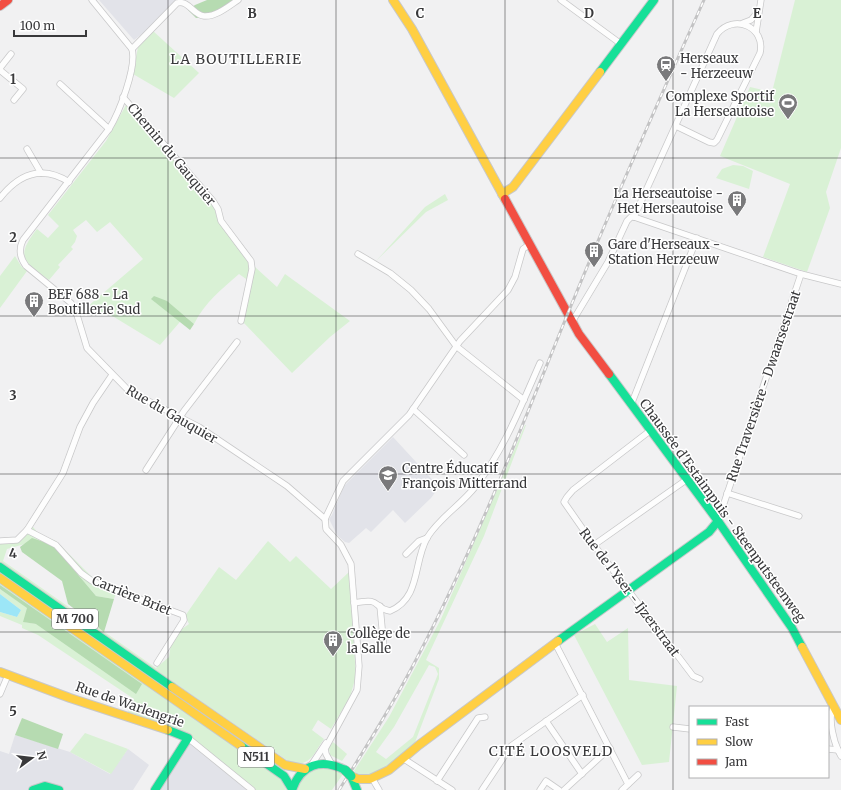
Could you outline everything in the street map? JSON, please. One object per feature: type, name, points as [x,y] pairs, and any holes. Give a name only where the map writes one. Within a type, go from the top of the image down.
[{"type":"main road","name":"Chaussée d'Estaimpuis - Steenputsteenweg","points":[[393,0],[410,24],[572,322],[686,480],[718,521],[792,628],[841,720]]},
{"type":"main road","points":[[502,194],[513,187],[654,0]]},
{"type":"main road","points":[[348,773],[358,790],[371,779],[389,770],[404,759],[418,745],[555,643],[709,532],[718,521]]},
{"type":"main road","name":"M 700","points":[[0,567],[147,676]]},
{"type":"main road","name":"M 700","points":[[0,578],[147,676]]},
{"type":"main road","name":"Rue de Warlengrie","points":[[4,673],[70,698],[188,738]]},
{"type":"main road","name":"N511","points":[[147,676],[285,765],[294,768],[308,767]]},
{"type":"main road","name":"N511","points":[[147,676],[284,776],[292,789]]},
{"type":"main road","points":[[155,790],[188,738]]},
{"type":"main road","points":[[292,789],[297,778],[308,767],[321,763],[331,763],[358,779],[371,779]]},
{"type":"main road","points":[[33,790],[46,786],[59,790]]},
{"type":"street","points":[[0,198],[15,182],[27,176],[41,173],[54,175],[69,182],[109,129],[118,113],[133,59],[132,49],[92,0]]},
{"type":"street","points":[[132,49],[177,3],[185,3],[197,13],[207,16],[216,13],[238,0]]},
{"type":"street","points":[[561,0],[621,44]]},
{"type":"street","points":[[570,6],[574,0]]},
{"type":"street","points":[[676,126],[709,142],[714,143],[717,140],[760,54],[760,42],[756,32],[758,11],[761,0]]},
{"type":"street","points":[[634,217],[717,34],[727,25],[743,23],[750,20],[758,11]]},
{"type":"street","points":[[743,23],[756,32]]},
{"type":"street","points":[[11,54],[2,61],[1,71],[23,89],[14,100]]},
{"type":"street","points":[[60,84],[109,129]]},
{"type":"street","name":"Chemin du Gauquier","points":[[123,97],[212,201],[218,209],[221,221],[251,261],[252,269],[241,320]]},
{"type":"street","points":[[27,149],[41,173]]},
{"type":"street","name":"Rue du Gauquier","points":[[69,182],[29,232],[22,244],[20,252],[21,259],[26,266],[71,303],[77,315],[86,346],[112,375],[134,395],[198,427],[287,486],[325,518]]},
{"type":"street","points":[[572,322],[608,262],[626,221],[631,217],[801,274],[841,284]]},
{"type":"street","points":[[631,405],[697,238]]},
{"type":"street","points":[[331,763],[325,749],[357,690],[359,666],[350,561],[341,545],[326,529],[325,518],[343,481],[413,409],[456,346],[508,290],[515,277],[523,249],[530,244]]},
{"type":"street","points":[[358,254],[390,273],[417,296],[456,346],[524,400]]},
{"type":"street","name":"Rue Traversière - Dwaarsestraat","points":[[718,521],[801,274]]},
{"type":"street","points":[[146,470],[180,418],[236,342]]},
{"type":"street","points":[[354,603],[369,600],[374,601],[390,611],[408,598],[415,581],[427,538],[476,486],[506,440],[540,363]]},
{"type":"street","points":[[0,542],[14,540],[27,530],[66,467],[80,427],[93,403],[112,375]]},
{"type":"street","points":[[413,409],[464,455]]},
{"type":"street","name":"Rue de l'Yser - Ijzerstraat","points":[[651,430],[573,490],[565,500],[567,508],[594,545],[693,676],[700,679]]},
{"type":"street","points":[[594,545],[686,480]]},
{"type":"street","points":[[727,493],[799,516]]},
{"type":"street","name":"Carrière Briet","points":[[27,530],[56,545],[81,573],[92,581],[183,615],[184,620],[157,663]]},
{"type":"street","points":[[406,554],[419,542],[427,538]]},
{"type":"street","points":[[380,606],[384,649]]},
{"type":"street","points":[[555,643],[628,784]]},
{"type":"street","points":[[0,694],[4,673]]},
{"type":"street","points":[[482,790],[512,746],[583,695]]},
{"type":"street","points":[[834,706],[831,712],[838,750],[841,756]]},
{"type":"street","points":[[437,781],[478,718],[485,717]]},
{"type":"street","points":[[546,721],[582,774]]},
{"type":"street","points":[[672,727],[689,729]]},
{"type":"street","name":"Rue de Warlengrie","points":[[188,738],[252,790]]},
{"type":"street","points":[[308,767],[324,744],[329,740]]},
{"type":"street","points":[[564,790],[610,748]]},
{"type":"street","points":[[829,749],[838,750]]},
{"type":"street","points":[[404,759],[452,790]]},
{"type":"street","points":[[622,790],[638,775]]},
{"type":"street","points":[[371,779],[379,790]]},
{"type":"street","points":[[540,790],[546,781],[559,790]]},
{"type":"shaded area","points":[[99,0],[176,0],[151,27],[134,40]]},
{"type":"shaded area","name":"Centre Éducatif François Mitterrand","points":[[393,437],[439,487],[431,498],[405,523],[393,510],[371,532],[366,528],[349,543],[345,542],[337,535],[329,519],[344,486]]},
{"type":"shaded area","points":[[15,735],[70,752],[110,774],[128,749],[149,765],[133,790],[0,790],[0,751],[9,754]]},
{"type":"shaded area","points":[[188,744],[192,744],[249,790],[157,790]]},
{"type":"green space","points":[[207,0],[241,0],[226,10],[202,18],[196,18],[188,10]]},
{"type":"green space","name":"Complexe Sportif La Herseautoise","points":[[795,0],[841,0],[841,148],[826,192],[830,208],[807,272],[763,257],[790,184],[720,156],[750,87],[772,92]]},
{"type":"green space","points":[[153,31],[199,73],[174,98],[133,74],[138,47]]},
{"type":"green space","points":[[126,105],[131,106],[215,209],[217,218],[251,263],[249,281],[239,274],[208,303],[194,324],[185,316],[160,345],[114,317],[87,307],[143,259],[110,222],[97,232],[86,220],[73,230],[77,236],[71,247],[73,249],[58,265],[60,267],[49,280],[28,263],[24,252],[30,238],[37,229],[48,238],[59,226],[48,215],[106,141]]},
{"type":"green space","points":[[733,165],[743,166],[753,171],[749,189],[716,178],[722,169]]},
{"type":"green space","points":[[445,194],[448,200],[426,212],[376,261],[425,207]]},
{"type":"green space","points":[[15,256],[21,266],[27,271],[0,308],[0,276]]},
{"type":"green space","points":[[255,267],[277,287],[285,274],[350,321],[330,337],[292,373],[243,322]]},
{"type":"green space","points":[[154,296],[167,301],[194,324],[190,330],[151,299]]},
{"type":"green space","points":[[526,425],[484,536],[426,660],[439,668],[439,679],[414,745],[386,767],[373,774],[358,775],[354,771],[389,717],[441,619]],"holes":[[[429,665],[435,667],[438,674],[413,737],[386,759],[376,752],[394,727]]]},
{"type":"green space","points":[[28,525],[33,527],[39,534],[56,541],[92,577],[117,589],[114,599],[96,596],[53,545],[25,544],[7,549],[3,561],[156,668],[169,657],[171,644],[182,629],[189,624],[185,616],[219,567],[236,580],[268,541],[290,562],[296,556],[331,589],[349,572],[356,676],[350,697],[331,729],[318,720],[312,730],[324,739],[312,756],[306,762],[294,765],[0,563],[0,539],[14,539]]},
{"type":"green space","points":[[32,538],[53,545],[96,596],[114,599],[104,632],[68,604],[62,581],[22,552],[20,547]]},
{"type":"green space","points":[[0,583],[282,778],[286,790],[254,790],[196,741],[127,714],[134,699],[38,635],[22,628],[22,625],[0,616],[0,612],[17,617],[21,610],[0,594],[0,589],[28,608],[24,622],[36,624],[28,606],[0,585]]},
{"type":"green space","points":[[0,585],[142,684],[136,694],[36,624],[23,622],[27,608],[0,589]]},
{"type":"green space","points":[[595,624],[607,642],[628,628],[629,680],[677,686],[669,762],[642,765],[574,635]]},
{"type":"green space","points":[[22,718],[63,734],[58,749],[15,735]]},
{"type":"green space","points":[[85,733],[128,749],[111,774],[70,752]]},
{"type":"green space","points":[[333,742],[347,754],[342,761],[330,755],[329,747]]},
{"type":"green space","points":[[328,767],[343,774],[332,790],[296,790],[302,779],[308,773],[316,769]]},
{"type":"water","points":[[0,594],[21,610],[17,617],[0,612]]},
{"type":"railway","points":[[339,790],[400,689],[440,613],[460,571],[497,486],[584,274],[704,0]]},
{"type":"traffic: fast","points":[[600,72],[654,0]]},
{"type":"traffic: fast","points":[[609,374],[718,521],[792,628],[802,647]]},
{"type":"traffic: fast","points":[[558,641],[709,532],[718,521]]},
{"type":"traffic: fast","points":[[0,567],[172,687]]},
{"type":"traffic: fast","points":[[155,790],[188,738],[168,730]]},
{"type":"traffic: fast","points":[[241,746],[284,776],[292,789]]},
{"type":"traffic: fast","points":[[292,790],[301,774],[306,769],[313,766],[328,764],[345,770]]},
{"type":"traffic: fast","points":[[345,770],[351,776]]},
{"type":"traffic: fast","points":[[351,776],[357,790]]},
{"type":"traffic: fast","points":[[33,790],[45,786],[59,790]]},
{"type":"traffic: slow","points":[[393,0],[412,29],[505,199]]},
{"type":"traffic: slow","points":[[502,194],[513,187],[600,72]]},
{"type":"traffic: slow","points":[[0,578],[241,746]]},
{"type":"traffic: slow","points":[[351,776],[358,779],[370,779],[389,770],[419,745],[558,641]]},
{"type":"traffic: slow","points":[[802,647],[841,720]]},
{"type":"traffic: slow","points":[[0,672],[70,698],[168,730]]},
{"type":"traffic: slow","points":[[172,687],[285,765],[305,769]]},
{"type":"traffic: jam","points":[[0,6],[8,0]]},
{"type":"traffic: jam","points":[[505,199],[579,334],[609,374]]},
{"type":"place","name":"Herseaux - Herzeeuw","points":[[666,82]]},
{"type":"place","name":"Complexe Sportif La Herseautoise","points":[[788,120]]},
{"type":"place","name":"La Herseautoise - Het Herseautoise","points":[[737,217]]},
{"type":"place","name":"Gare d'Herseaux - Station Herzeeuw","points":[[594,268]]},
{"type":"place","name":"BEF 688 - La Boutillerie Sud","points":[[34,318]]},
{"type":"place","name":"Centre Éducatif François Mitterrand","points":[[388,492]]},
{"type":"place","name":"Collège de la Salle","points":[[333,657]]},
{"type":"district","name":"LA BOUTILLERIE","points":[[236,59]]},
{"type":"district","name":"CITÉ LOOSVELD","points":[[551,751]]}]
